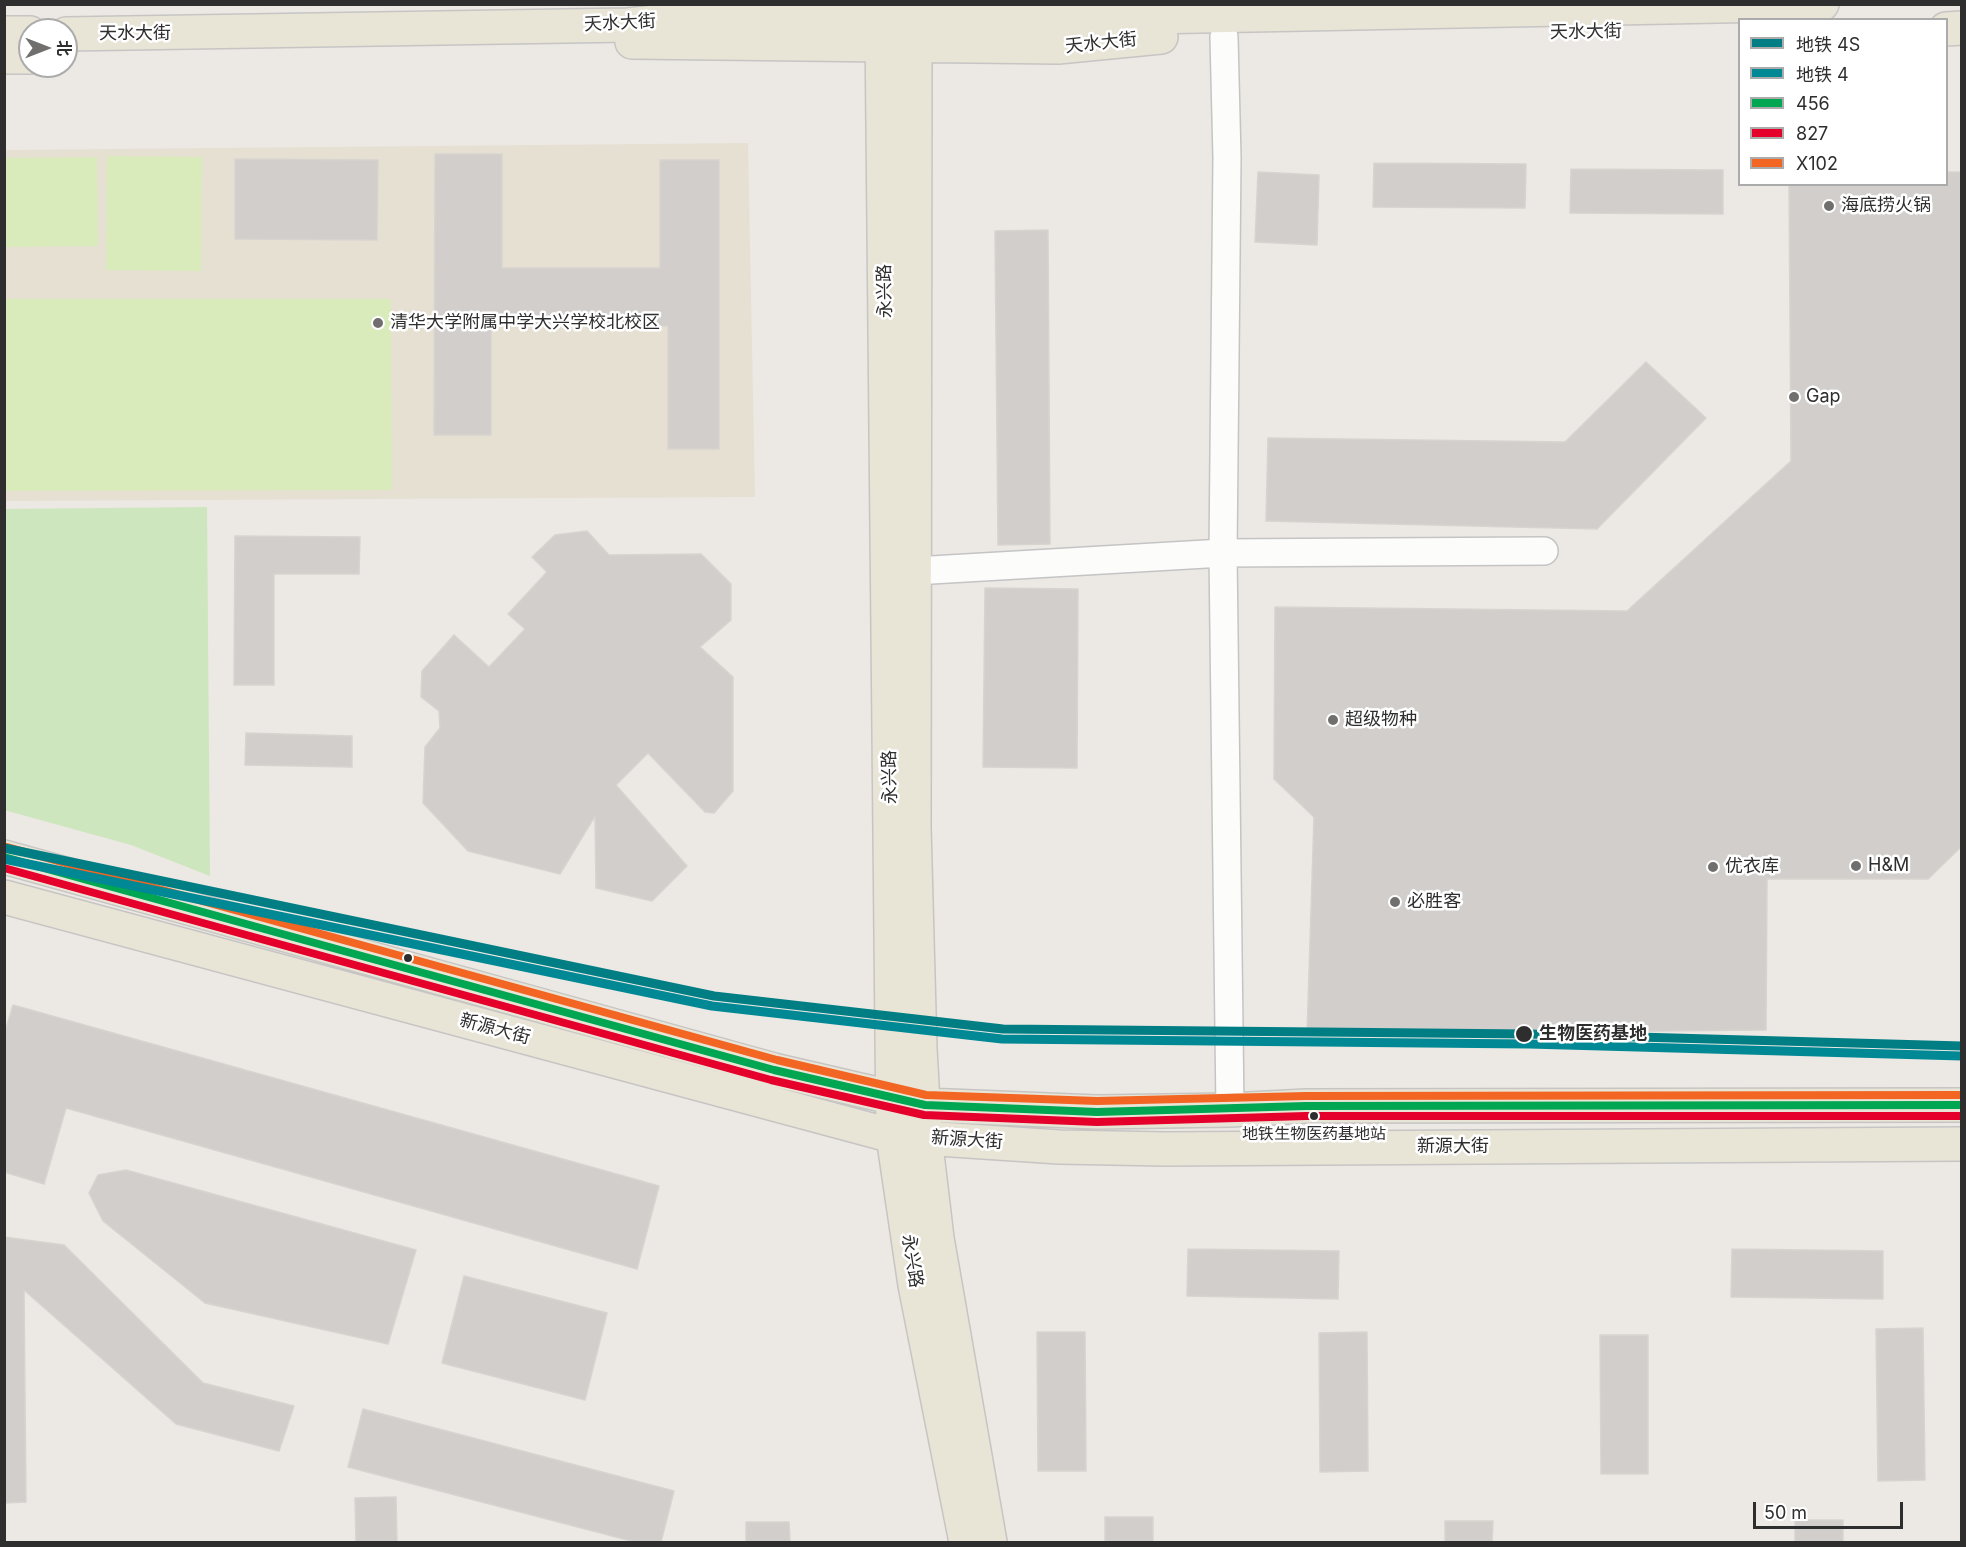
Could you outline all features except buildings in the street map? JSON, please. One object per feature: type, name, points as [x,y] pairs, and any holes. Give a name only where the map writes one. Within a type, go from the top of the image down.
[{"type":"main road","name":"天水大街","points":[[78,34],[628,25],[701,17],[915,23],[1822,4]]},
{"type":"main road","name":"天水大街","points":[[78,56],[646,42],[882,23]]},
{"type":"main road","name":"永兴路","points":[[882,23],[893,1136],[915,1286],[966,1542]]},
{"type":"main road","name":"天水大街","points":[[915,23],[1058,47],[1137,38],[1738,31]]},
{"type":"main road","name":"永兴路","points":[[915,23],[914,827],[920,1049],[925,1121],[938,1238],[990,1542]]},
{"type":"main road","name":"新源大街","points":[[4,857],[774,1070],[894,1098],[925,1121],[1059,1147],[1165,1149],[1962,1144]]},
{"type":"main road","name":"新源大街","points":[[4,897],[893,1136],[925,1121],[1097,1112],[1317,1106],[1962,1105]]},
{"type":"street","points":[[1225,37],[1223,554],[1230,1110]]},
{"type":"street","points":[[914,571],[1223,554],[1544,551]]},
{"type":"shaded area","name":"清华大学附属中学大兴学校北校区","points":[[748,143],[755,497],[5,501],[4,150]]},
{"type":"green space","points":[[107,156],[202,157],[201,271],[106,270]]},
{"type":"green space","points":[[97,157],[98,246],[5,247],[5,158]]},
{"type":"green space","points":[[4,299],[391,299],[392,490],[5,491]]},
{"type":"green space","points":[[207,507],[210,876],[131,845],[4,810],[5,509]]},
{"type":"metro line","name":"4S","points":[[4,848],[714,996],[1003,1029],[1529,1034],[1962,1046]]},
{"type":"metro line","name":"4","points":[[4,859],[712,1006],[1002,1039],[1529,1044],[1962,1056]]},
{"type":"transit line","name":"X102","points":[[7,847],[777,1060],[926,1095],[1097,1101],[1306,1096],[1962,1095]]},
{"type":"transit line","name":"456","points":[[4,857],[774,1070],[925,1105],[1097,1112],[1306,1106],[1962,1105]]},
{"type":"transit line","name":"827","points":[[4,868],[771,1080],[924,1115],[1097,1122],[1306,1116],[1962,1116]]},
{"type":"place","name":"海底捞火锅","points":[[1829,206]]},
{"type":"place","name":"清华大学附属中学大兴学校北校区","points":[[378,323]]},
{"type":"place","name":"Gap","points":[[1794,397]]},
{"type":"place","name":"超级物种","points":[[1333,720]]},
{"type":"place","name":"H&M","points":[[1856,866]]},
{"type":"place","name":"优衣库","points":[[1713,867]]},
{"type":"place","name":"必胜客","points":[[1395,902]]},
{"type":"place","name":"生物医药基地","points":[[1524,1034]]},
{"type":"place","name":"地铁生物医药基地站","points":[[1314,1116]]}]
